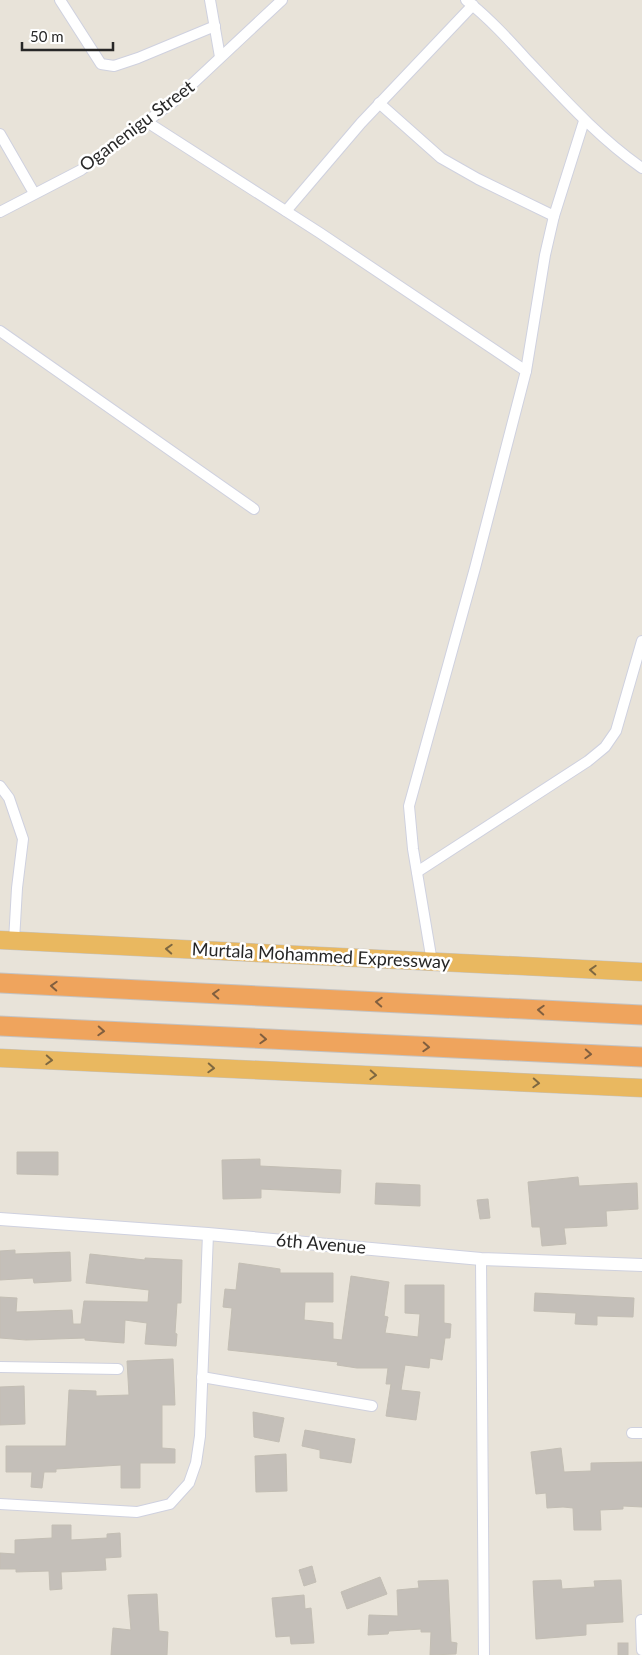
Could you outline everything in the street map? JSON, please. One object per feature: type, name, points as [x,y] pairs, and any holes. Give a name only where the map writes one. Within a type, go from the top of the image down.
[{"type":"highway","name":"Murtala Mohammed Expressway","points":[[7,941],[642,972]]},
{"type":"highway","points":[[0,983],[642,1014]]},
{"type":"highway","points":[[0,1026],[642,1057]]},
{"type":"highway","points":[[0,1058],[642,1088]]},
{"type":"street","points":[[60,0],[101,64],[114,66],[215,26]]},
{"type":"street","points":[[210,0],[220,57]]},
{"type":"street","name":"Oganenigu Street","points":[[0,212],[81,170],[147,122],[173,102],[280,1]]},
{"type":"street","points":[[286,211],[360,123],[469,3],[513,45],[584,121],[626,157],[642,168]]},
{"type":"street","points":[[380,103],[441,158],[478,179],[554,216]]},
{"type":"street","points":[[432,962],[412,850],[409,806],[526,371],[542,272],[554,216],[584,121]]},
{"type":"street","points":[[147,122],[286,211],[526,371]]},
{"type":"street","points":[[0,134],[34,193]]},
{"type":"street","points":[[0,331],[254,509]]},
{"type":"street","points":[[416,872],[588,761],[605,748],[616,731],[642,641]]},
{"type":"street","points":[[0,786],[9,798],[23,839],[17,888],[7,941]]},
{"type":"street","name":"6th Avenue","points":[[0,1219],[208,1234],[481,1259],[642,1265]]},
{"type":"street","points":[[0,1504],[137,1512],[170,1504],[189,1483],[196,1463],[200,1436],[208,1234]]},
{"type":"street","points":[[481,1259],[484,1655]]},
{"type":"street","points":[[0,1367],[118,1369]]},
{"type":"street","points":[[202,1377],[372,1406]]},
{"type":"street","points":[[640,1620],[642,1650]]},
{"type":"building","points":[[17,1152],[58,1152],[58,1175],[17,1174]]},
{"type":"building","points":[[260,1159],[260,1166],[341,1170],[340,1193],[261,1189],[261,1198],[223,1199],[222,1160]]},
{"type":"building","points":[[578,1177],[579,1186],[637,1183],[638,1209],[606,1211],[607,1226],[564,1228],[566,1244],[542,1246],[540,1227],[532,1227],[528,1182]]},
{"type":"building","points":[[376,1183],[420,1185],[420,1206],[375,1204]]},
{"type":"building","points":[[488,1199],[490,1218],[480,1219],[477,1200]]},
{"type":"building","points":[[15,1250],[15,1254],[70,1252],[71,1281],[34,1283],[33,1278],[0,1280],[0,1251]]},
{"type":"building","points":[[90,1254],[145,1260],[145,1258],[182,1260],[181,1303],[177,1303],[176,1346],[145,1344],[147,1323],[125,1320],[124,1343],[85,1340],[85,1338],[26,1340],[0,1338],[0,1297],[17,1298],[16,1312],[72,1310],[73,1324],[81,1324],[84,1301],[148,1302],[149,1290],[86,1283]]},
{"type":"building","points":[[239,1263],[280,1269],[280,1273],[333,1273],[333,1302],[305,1302],[304,1320],[333,1323],[333,1339],[342,1340],[351,1276],[389,1282],[384,1316],[388,1317],[385,1333],[418,1337],[420,1314],[405,1313],[405,1285],[444,1285],[444,1323],[451,1324],[450,1338],[445,1338],[442,1360],[430,1358],[429,1368],[405,1365],[401,1390],[420,1392],[416,1420],[386,1416],[391,1384],[386,1384],[388,1368],[357,1368],[337,1365],[338,1362],[228,1350],[232,1308],[223,1307],[225,1289],[236,1290]]},
{"type":"building","points":[[535,1293],[634,1298],[633,1317],[597,1316],[597,1325],[575,1324],[576,1313],[534,1311]]},
{"type":"building","points":[[173,1359],[175,1405],[162,1405],[162,1448],[175,1449],[175,1463],[140,1463],[140,1488],[121,1488],[121,1465],[56,1469],[56,1472],[44,1472],[42,1488],[31,1487],[32,1472],[6,1472],[6,1446],[66,1446],[69,1390],[96,1391],[96,1396],[129,1395],[127,1361]]},
{"type":"building","points":[[24,1386],[25,1424],[0,1425],[0,1387]]},
{"type":"building","points":[[253,1412],[284,1418],[279,1442],[254,1437]]},
{"type":"building","points":[[305,1430],[355,1439],[351,1463],[320,1458],[320,1450],[302,1446]]},
{"type":"building","points":[[561,1448],[564,1472],[591,1471],[591,1463],[642,1462],[642,1507],[623,1506],[623,1509],[600,1510],[601,1530],[574,1530],[573,1508],[547,1508],[546,1493],[536,1494],[531,1452]]},
{"type":"building","points":[[286,1454],[287,1491],[256,1492],[255,1456]]},
{"type":"building","points":[[52,1525],[71,1525],[71,1540],[107,1538],[107,1534],[120,1533],[121,1557],[105,1558],[106,1570],[61,1572],[62,1589],[50,1590],[49,1571],[16,1572],[16,1569],[0,1569],[0,1553],[15,1554],[15,1540],[52,1538]]},
{"type":"building","points":[[312,1566],[316,1582],[304,1586],[299,1570]]},
{"type":"building","points":[[380,1577],[387,1594],[347,1609],[341,1592]]},
{"type":"building","points":[[448,1580],[451,1642],[457,1643],[456,1654],[430,1655],[431,1632],[421,1632],[421,1629],[389,1631],[388,1634],[368,1635],[369,1615],[398,1616],[397,1590],[419,1588],[418,1581]]},
{"type":"building","points":[[561,1580],[562,1589],[595,1587],[594,1581],[621,1580],[623,1622],[586,1624],[586,1635],[536,1639],[533,1581]]},
{"type":"building","points":[[157,1594],[159,1631],[168,1632],[167,1655],[111,1655],[113,1628],[131,1630],[128,1595]]},
{"type":"building","points":[[304,1595],[305,1609],[311,1608],[314,1643],[291,1644],[290,1636],[276,1637],[272,1598]]},
{"type":"building","points":[[618,1643],[628,1643],[628,1655],[618,1655]]}]
